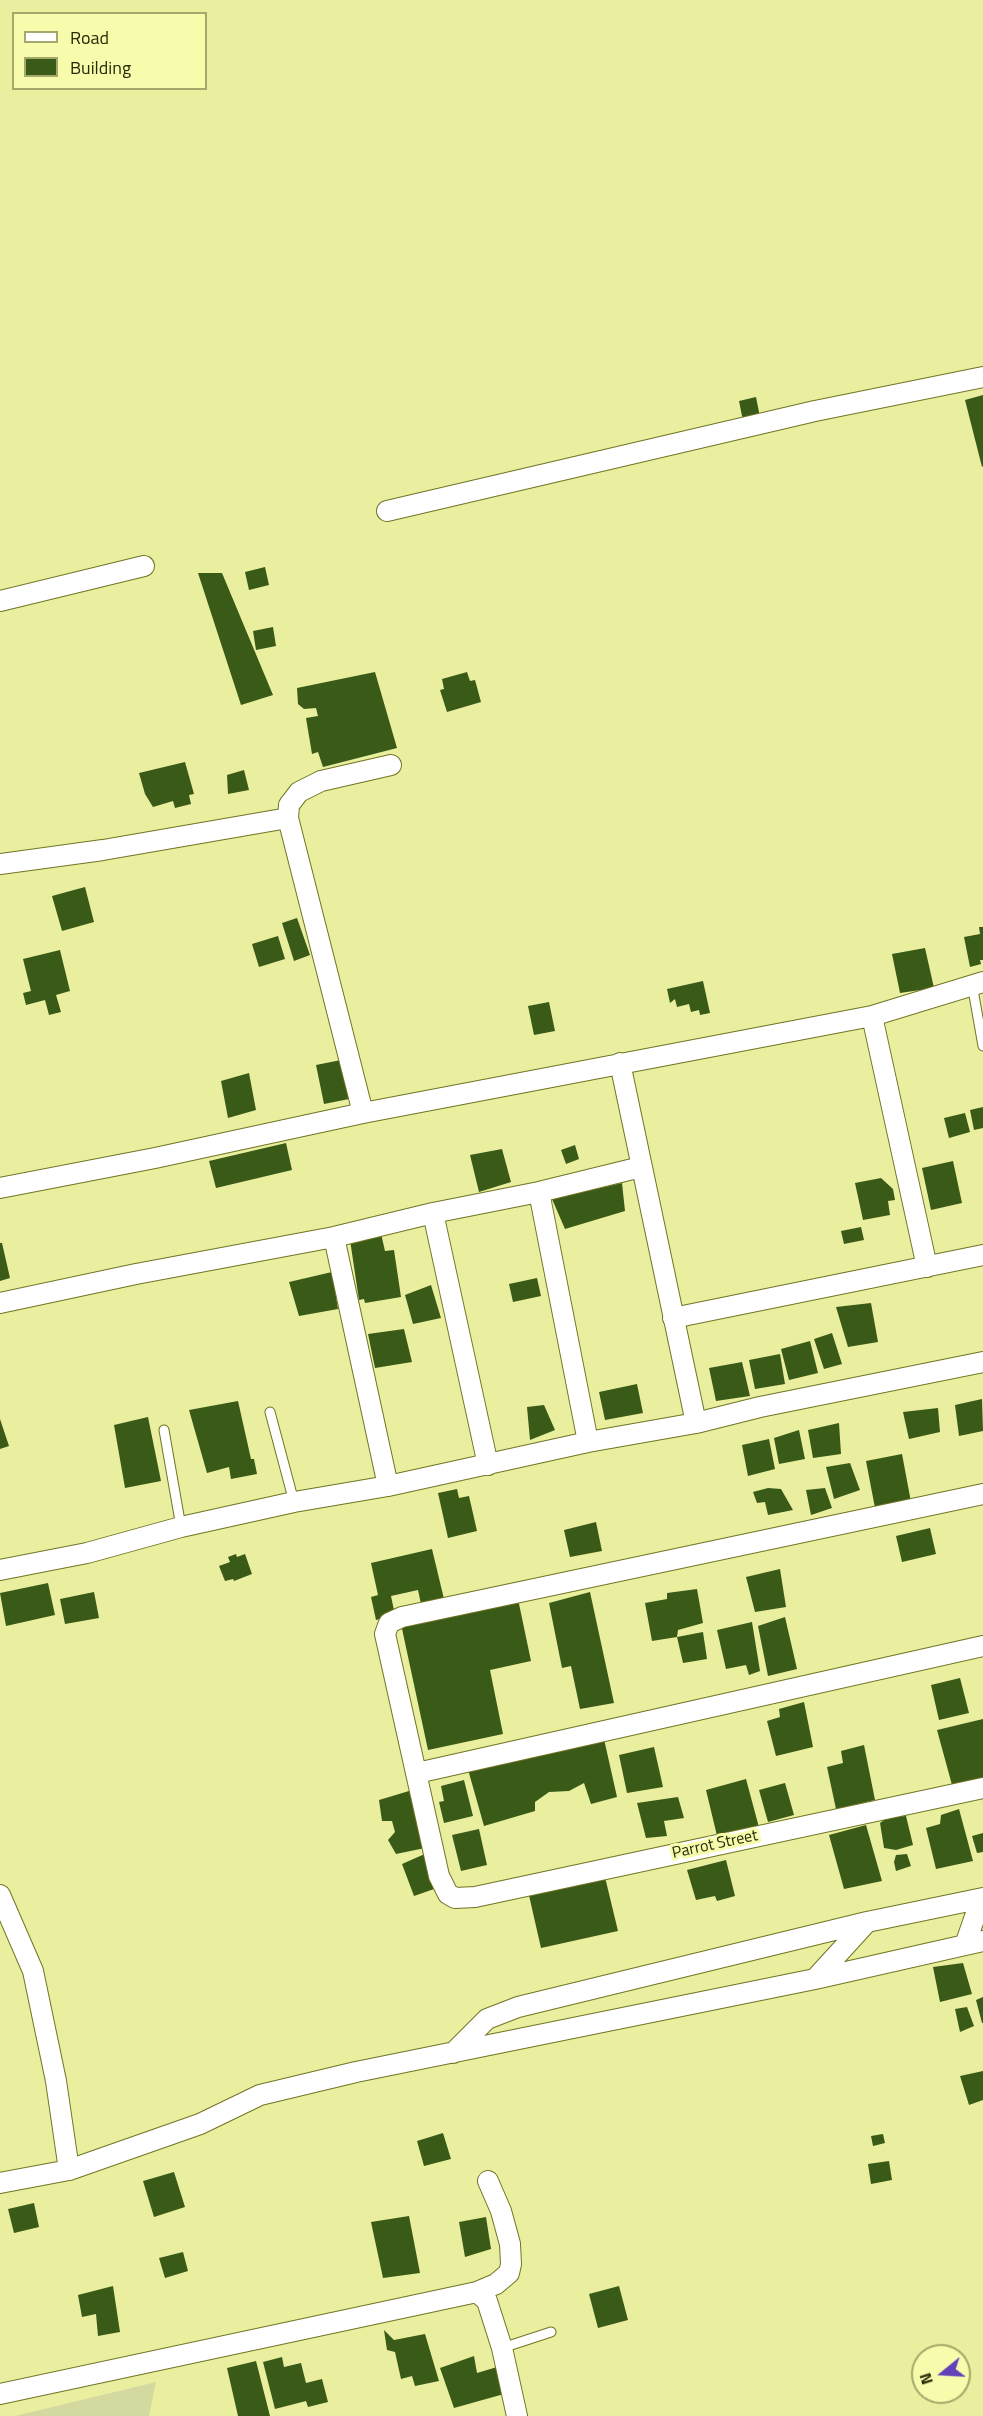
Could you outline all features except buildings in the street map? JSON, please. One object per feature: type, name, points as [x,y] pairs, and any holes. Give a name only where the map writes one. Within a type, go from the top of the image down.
[{"type":"street","points":[[387,511],[815,411],[983,377]]},
{"type":"street","points":[[0,601],[144,566]]},
{"type":"street","points":[[363,1113],[288,818],[289,806],[299,792],[321,781],[391,765]]},
{"type":"street","points":[[0,864],[103,850],[288,818]]},
{"type":"street","points":[[0,1188],[155,1158],[363,1113],[872,1016],[978,983]]},
{"type":"street","points":[[872,1016],[927,1267]]},
{"type":"street","points":[[620,1063],[696,1423]]},
{"type":"street","points":[[0,1303],[136,1274],[334,1238],[433,1213],[539,1192],[641,1167]]},
{"type":"street","points":[[539,1192],[588,1442]]},
{"type":"street","points":[[433,1213],[488,1465]]},
{"type":"street","points":[[334,1238],[388,1486]]},
{"type":"street","points":[[673,1318],[983,1255]]},
{"type":"street","points":[[0,1570],[87,1553],[181,1527],[294,1502],[388,1486],[588,1442],[696,1423],[760,1407],[983,1362]]},
{"type":"street","points":[[983,1494],[414,1615],[389,1623],[385,1634],[417,1773],[983,1646]]},
{"type":"street","name":"Parrot Street","points":[[417,1773],[439,1876],[448,1894],[455,1898],[475,1897],[983,1788]]},
{"type":"street","points":[[0,1895],[33,1971],[56,2081],[69,2170]]},
{"type":"street","points":[[0,2183],[69,2170],[200,2124],[260,2095],[356,2072],[453,2053],[509,2042],[815,1979],[974,1943],[982,1898],[867,1922],[518,2007],[487,2019],[453,2053]]},
{"type":"street","points":[[815,1979],[867,1922]]},
{"type":"street","points":[[482,2025],[509,2042]]},
{"type":"street","points":[[0,2394],[477,2292],[496,2284],[509,2273],[510,2244],[501,2211],[488,2181]]},
{"type":"street","points":[[477,2292],[487,2301],[502,2348],[517,2416]]},
{"type":"lane","points":[[978,983],[983,1046]]},
{"type":"lane","points":[[270,1412],[294,1502]]},
{"type":"lane","points":[[164,1430],[181,1527]]},
{"type":"lane","points":[[502,2348],[550,2332]]},
{"type":"green space","points":[[156,2382],[149,2416],[15,2416]]}]
